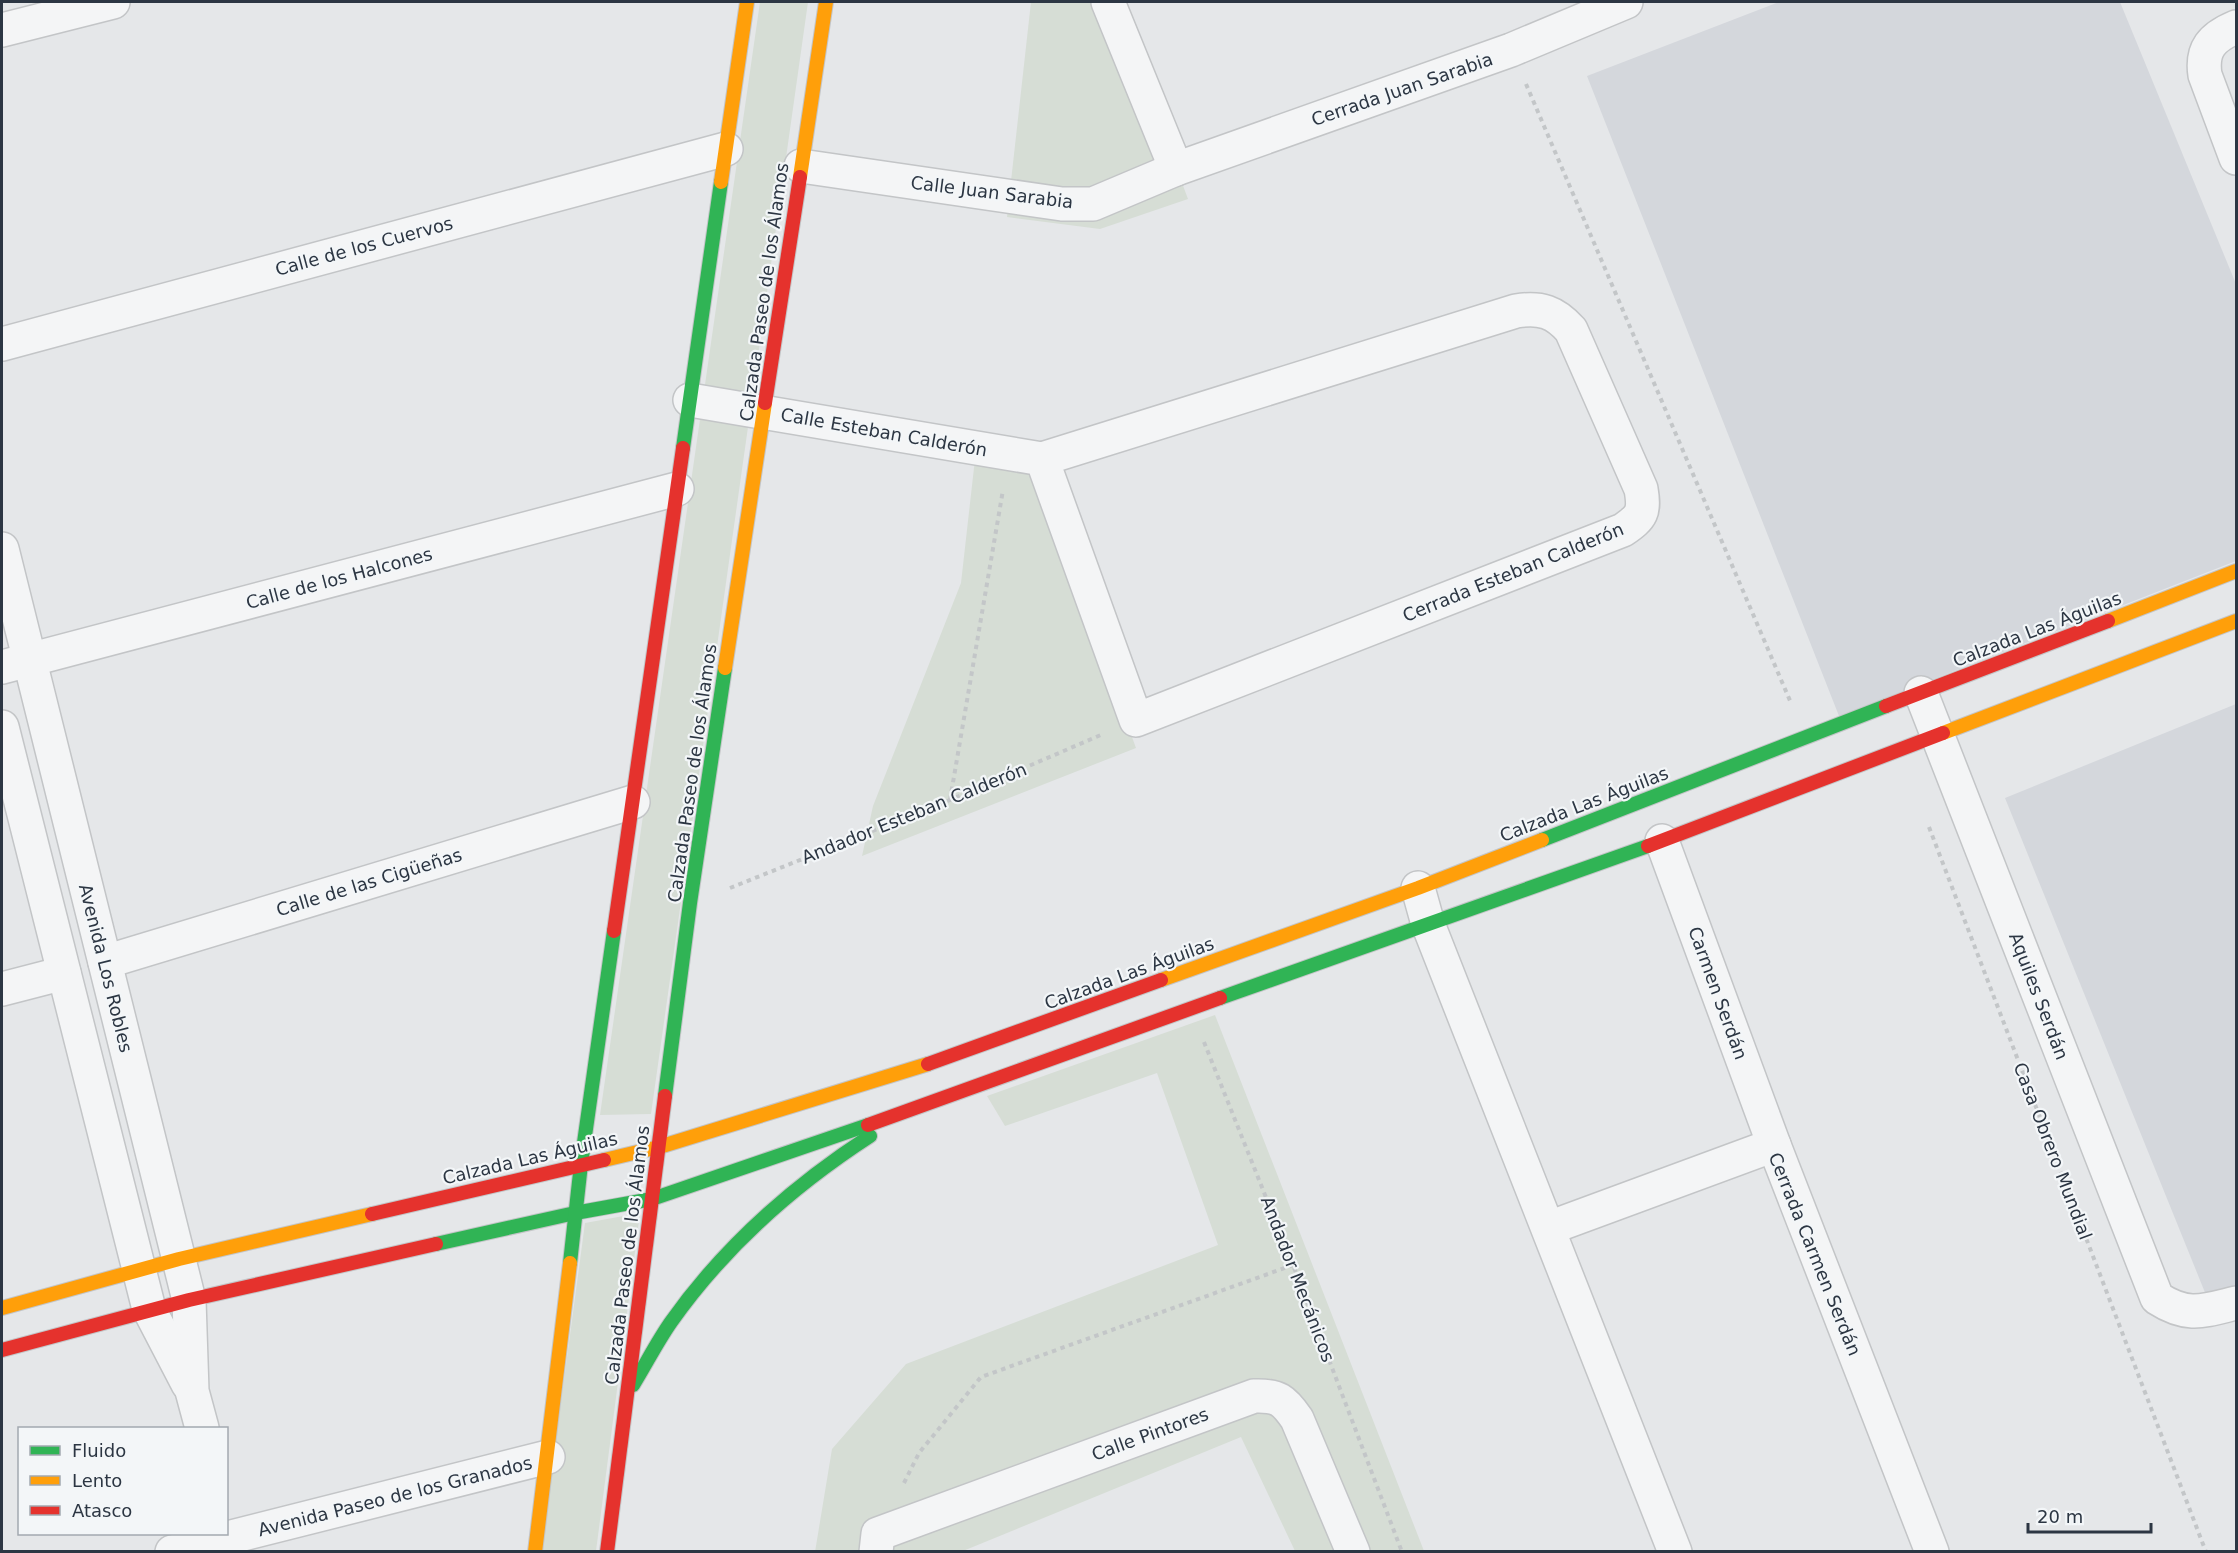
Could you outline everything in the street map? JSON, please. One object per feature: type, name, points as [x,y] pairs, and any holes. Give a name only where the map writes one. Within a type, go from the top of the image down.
[{"type":"street","points":[[2,30],[112,2]]},
{"type":"street","points":[[535,1551],[548,1457],[581,1164],[747,2]]},
{"type":"street","name":"Calzada Paseo de los Álamos","points":[[607,1551],[690,903],[825,2]]},
{"type":"street","points":[[1108,2],[1176,168]]},
{"type":"street","name":"Cerrada Juan Sarabia","points":[[1176,168],[1511,50],[1626,2]]},
{"type":"street","points":[[2234,28],[2210,44],[2205,54],[2204,65],[2205,75],[2236,158]]},
{"type":"street","name":"Calle de los Cuervos","points":[[2,344],[726,149]]},
{"type":"street","name":"Calle Juan Sarabia","points":[[801,166],[1062,204],[1093,204],[1176,168]]},
{"type":"street","name":"Cerrada Esteban Calderón","points":[[1042,459],[1516,311],[1529,309],[1541,310],[1560,318],[1571,330],[1641,489],[1642,512],[1637,521],[1623,530],[1136,720]]},
{"type":"street","name":"Calle Esteban Calderón","points":[[690,400],[1042,459]]},
{"type":"street","points":[[1042,459],[1136,720]]},
{"type":"street","name":"Calle de los Halcones","points":[[15,664],[677,489]]},
{"type":"street","name":"Avenida Los Robles","points":[[2,549],[15,664],[105,962],[189,1300],[192,1391]]},
{"type":"street","name":"Calzada Las Águilas","points":[[2,1308],[179,1259],[659,1147],[909,1071],[1418,888],[2236,571]]},
{"type":"street","points":[[2,1350],[189,1300],[575,1213],[652,1199],[915,1108],[1662,840],[2236,621]]},
{"type":"street","name":"Aquiles Serdán","points":[[1921,693],[2157,1298],[2170,1307],[2188,1312],[2204,1311],[2236,1303]]},
{"type":"street","name":"Avenida Los Robles","points":[[2,727],[149,1310],[192,1391],[202,1427]]},
{"type":"street","name":"Calle de las Cigüeñas","points":[[105,962],[633,802]]},
{"type":"street","name":"Carmen Serdán","points":[[1662,840],[1774,1145]]},
{"type":"street","points":[[1418,888],[1428,924],[1675,1551]]},
{"type":"street","points":[[2,989],[64,973]]},
{"type":"street","points":[[627,1394],[671,1322],[723,1259],[781,1202],[846,1151],[915,1108]]},
{"type":"street","name":"Cerrada Carmen Serdán","points":[[1549,1228],[1774,1145],[1932,1551]]},
{"type":"street","name":"Calle Pintores","points":[[876,1551],[878,1534],[1254,1396],[1269,1395],[1287,1404],[1296,1419],[1353,1551]]},
{"type":"street","name":"Avenida Paseo de los Granados","points":[[228,1531],[548,1457]]},
{"type":"street","name":"Avenida Paseo de los Granados","points":[[172,1551],[217,1535]]},
{"type":"path","points":[[1511,50],[1806,737]]},
{"type":"path","points":[[950,800],[1009,453]]},
{"type":"path","name":"Andador Esteban Calderón","points":[[690,903],[950,800],[1136,720]]},
{"type":"path","name":"Casa Obrero Mundial","points":[[1926,818],[2206,1551]]},
{"type":"path","name":"Andador Mecánicos","points":[[1191,1008],[1293,1265],[1402,1551]]},
{"type":"path","points":[[904,1484],[919,1453],[981,1377],[1293,1265]]},
{"type":"shaded area","points":[[760,2],[808,2],[651,1114],[600,1115]]},
{"type":"shaded area","points":[[1031,2],[1114,2],[1188,199],[1100,229],[1007,217]]},
{"type":"shaded area","points":[[1779,2],[2120,2],[2236,284],[2236,561],[1839,716],[1587,76]]},
{"type":"shaded area","points":[[975,459],[1033,466],[1136,748],[862,856],[873,806],[961,583]]},
{"type":"shaded area","points":[[2236,704],[2236,1288],[2206,1295],[2005,798]]},
{"type":"shaded area","points":[[1215,1015],[1424,1551],[1295,1551],[1241,1437],[963,1551],[815,1552],[832,1449],[906,1364],[1218,1245],[1157,1073],[1005,1126],[987,1096]]},
{"type":"shaded area","points":[[640,1213],[596,1551],[541,1552],[585,1223]]},
{"type":"traffic: fast","points":[[683,448],[721,182]]},
{"type":"traffic: fast","points":[[665,1096],[690,903],[725,668]]},
{"type":"traffic: fast","points":[[1542,840],[1886,706]]},
{"type":"traffic: fast","points":[[1220,998],[1648,846]]},
{"type":"traffic: fast","points":[[570,1263],[581,1164],[614,931]]},
{"type":"traffic: fast","points":[[436,1244],[575,1213],[652,1199],[868,1125]]},
{"type":"traffic: fast","points":[[633,1385],[671,1322],[737,1243],[787,1197],[870,1136]]},
{"type":"traffic: slow","points":[[721,182],[747,2]]},
{"type":"traffic: slow","points":[[800,177],[826,2]]},
{"type":"traffic: slow","points":[[725,668],[765,403]]},
{"type":"traffic: slow","points":[[2108,621],[2236,571]]},
{"type":"traffic: slow","points":[[1943,733],[2236,621]]},
{"type":"traffic: slow","points":[[1161,980],[1418,888],[1542,840]]},
{"type":"traffic: slow","points":[[604,1160],[659,1147],[928,1064]]},
{"type":"traffic: slow","points":[[2,1308],[179,1259],[372,1214]]},
{"type":"traffic: slow","points":[[535,1552],[570,1263]]},
{"type":"traffic: jam","points":[[765,403],[800,177]]},
{"type":"traffic: jam","points":[[614,931],[683,448]]},
{"type":"traffic: jam","points":[[1886,706],[2108,621]]},
{"type":"traffic: jam","points":[[1648,846],[1943,733]]},
{"type":"traffic: jam","points":[[928,1064],[1161,980]]},
{"type":"traffic: jam","points":[[868,1125],[1220,998]]},
{"type":"traffic: jam","points":[[607,1552],[665,1096]]},
{"type":"traffic: jam","points":[[372,1214],[604,1160]]},
{"type":"traffic: jam","points":[[2,1350],[189,1300],[436,1244]]}]
